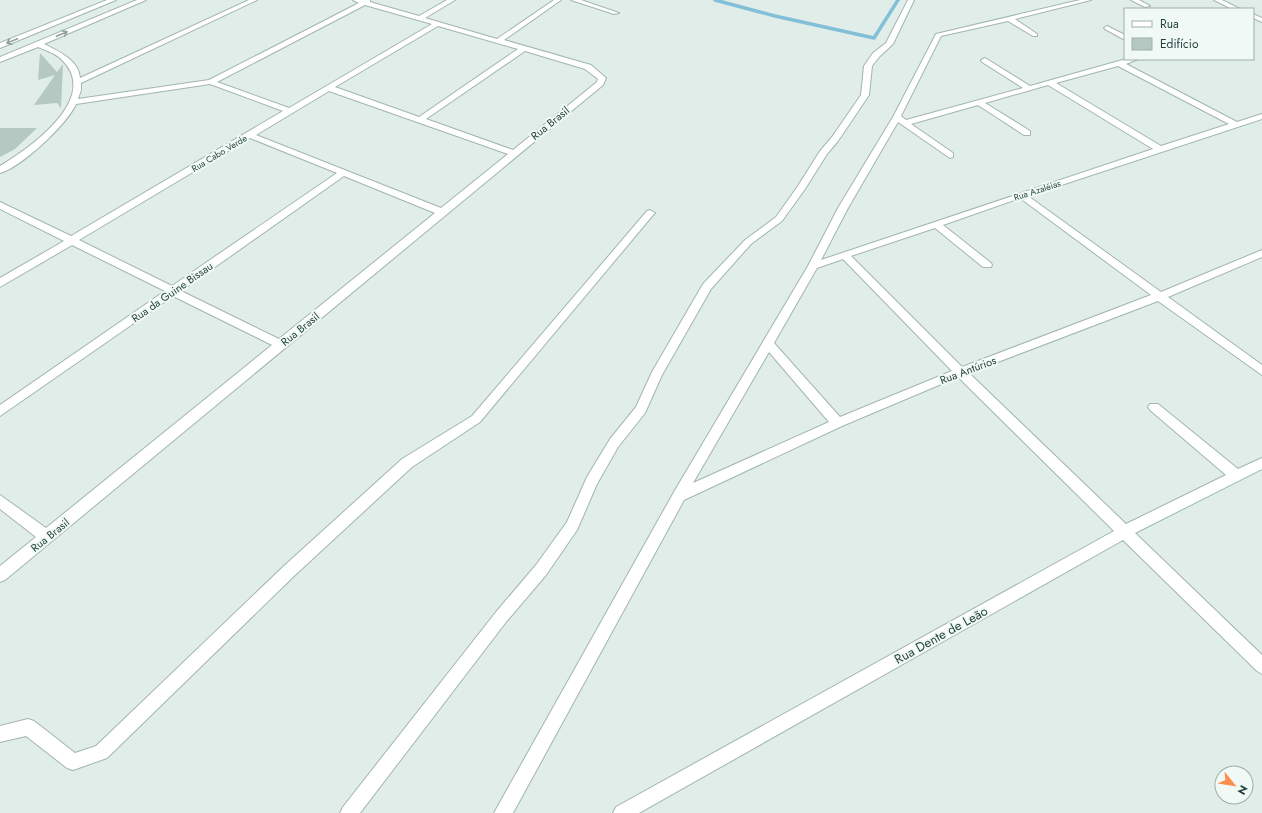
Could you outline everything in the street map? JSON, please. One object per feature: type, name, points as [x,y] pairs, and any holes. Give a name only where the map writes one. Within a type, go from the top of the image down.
[{"type":"street","points":[[0,46],[113,0]]},
{"type":"street","points":[[0,60],[144,0]]},
{"type":"street","points":[[79,81],[254,0]]},
{"type":"street","points":[[356,0],[366,1],[524,48]]},
{"type":"street","points":[[420,18],[452,0]]},
{"type":"street","points":[[498,41],[558,0]]},
{"type":"street","points":[[574,0],[616,13]]},
{"type":"street","points":[[349,813],[432,704],[501,617],[541,570],[572,526],[592,481],[614,443],[642,410],[656,375],[707,287],[748,242],[779,219],[802,187],[823,153],[835,139],[865,95],[868,66],[876,55],[889,44],[911,0]]},
{"type":"street","points":[[503,813],[679,496],[813,266],[843,208],[901,120],[938,35],[1088,0]]},
{"type":"street","points":[[1134,0],[1147,6]]},
{"type":"street","points":[[1217,0],[1235,8]]},
{"type":"street","points":[[74,102],[211,82],[366,1]]},
{"type":"street","points":[[1010,19],[1035,35]]},
{"type":"street","name":"Rua Cabo Verde","points":[[0,284],[438,23]]},
{"type":"street","points":[[1107,28],[1124,37]]},
{"type":"street","points":[[0,170],[32,149],[54,130],[69,112],[77,95],[79,81],[74,68],[65,57],[50,48],[38,44]]},
{"type":"street","points":[[420,120],[524,48]]},
{"type":"street","name":"Rua Brasil","points":[[0,575],[600,83],[602,78],[588,67],[524,48]]},
{"type":"street","points":[[985,60],[1030,89]]},
{"type":"street","points":[[901,120],[1030,89],[1130,60]]},
{"type":"street","points":[[1119,63],[1235,124]]},
{"type":"street","points":[[211,82],[290,111]]},
{"type":"street","points":[[1050,83],[1161,150]]},
{"type":"street","points":[[329,88],[514,153]]},
{"type":"street","points":[[978,102],[1027,133]]},
{"type":"street","name":"Rua Azaléias","points":[[813,266],[1021,195],[1262,116]]},
{"type":"street","points":[[901,120],[950,155]]},
{"type":"street","points":[[250,135],[442,212]]},
{"type":"street","name":"Rua da Guine Bissau","points":[[0,411],[344,173]]},
{"type":"street","points":[[1021,195],[1262,371]]},
{"type":"street","points":[[0,205],[281,345]]},
{"type":"street","points":[[0,734],[28,727],[73,762],[101,752],[289,571],[407,463],[476,419],[650,213]]},
{"type":"street","points":[[936,224],[987,265]]},
{"type":"street","name":"Rua Antúrios","points":[[679,496],[838,423],[960,372],[1160,296],[1262,253]]},
{"type":"street","points":[[844,255],[960,372],[1262,666]]},
{"type":"street","points":[[767,343],[838,423]]},
{"type":"street","points":[[1154,407],[1236,475]]},
{"type":"street","name":"Rua Dente de Leão","points":[[622,813],[1124,532],[1262,462]]},
{"type":"street","points":[[0,501],[47,537]]},
{"type":"building","points":[[40,53],[57,72],[63,64],[61,108],[57,103],[34,105],[55,75],[38,80]]},
{"type":"building","points":[[0,128],[37,128],[15,149],[0,157]]},
{"type":"waterway","points":[[715,0],[775,16],[874,38],[898,0]]}]
